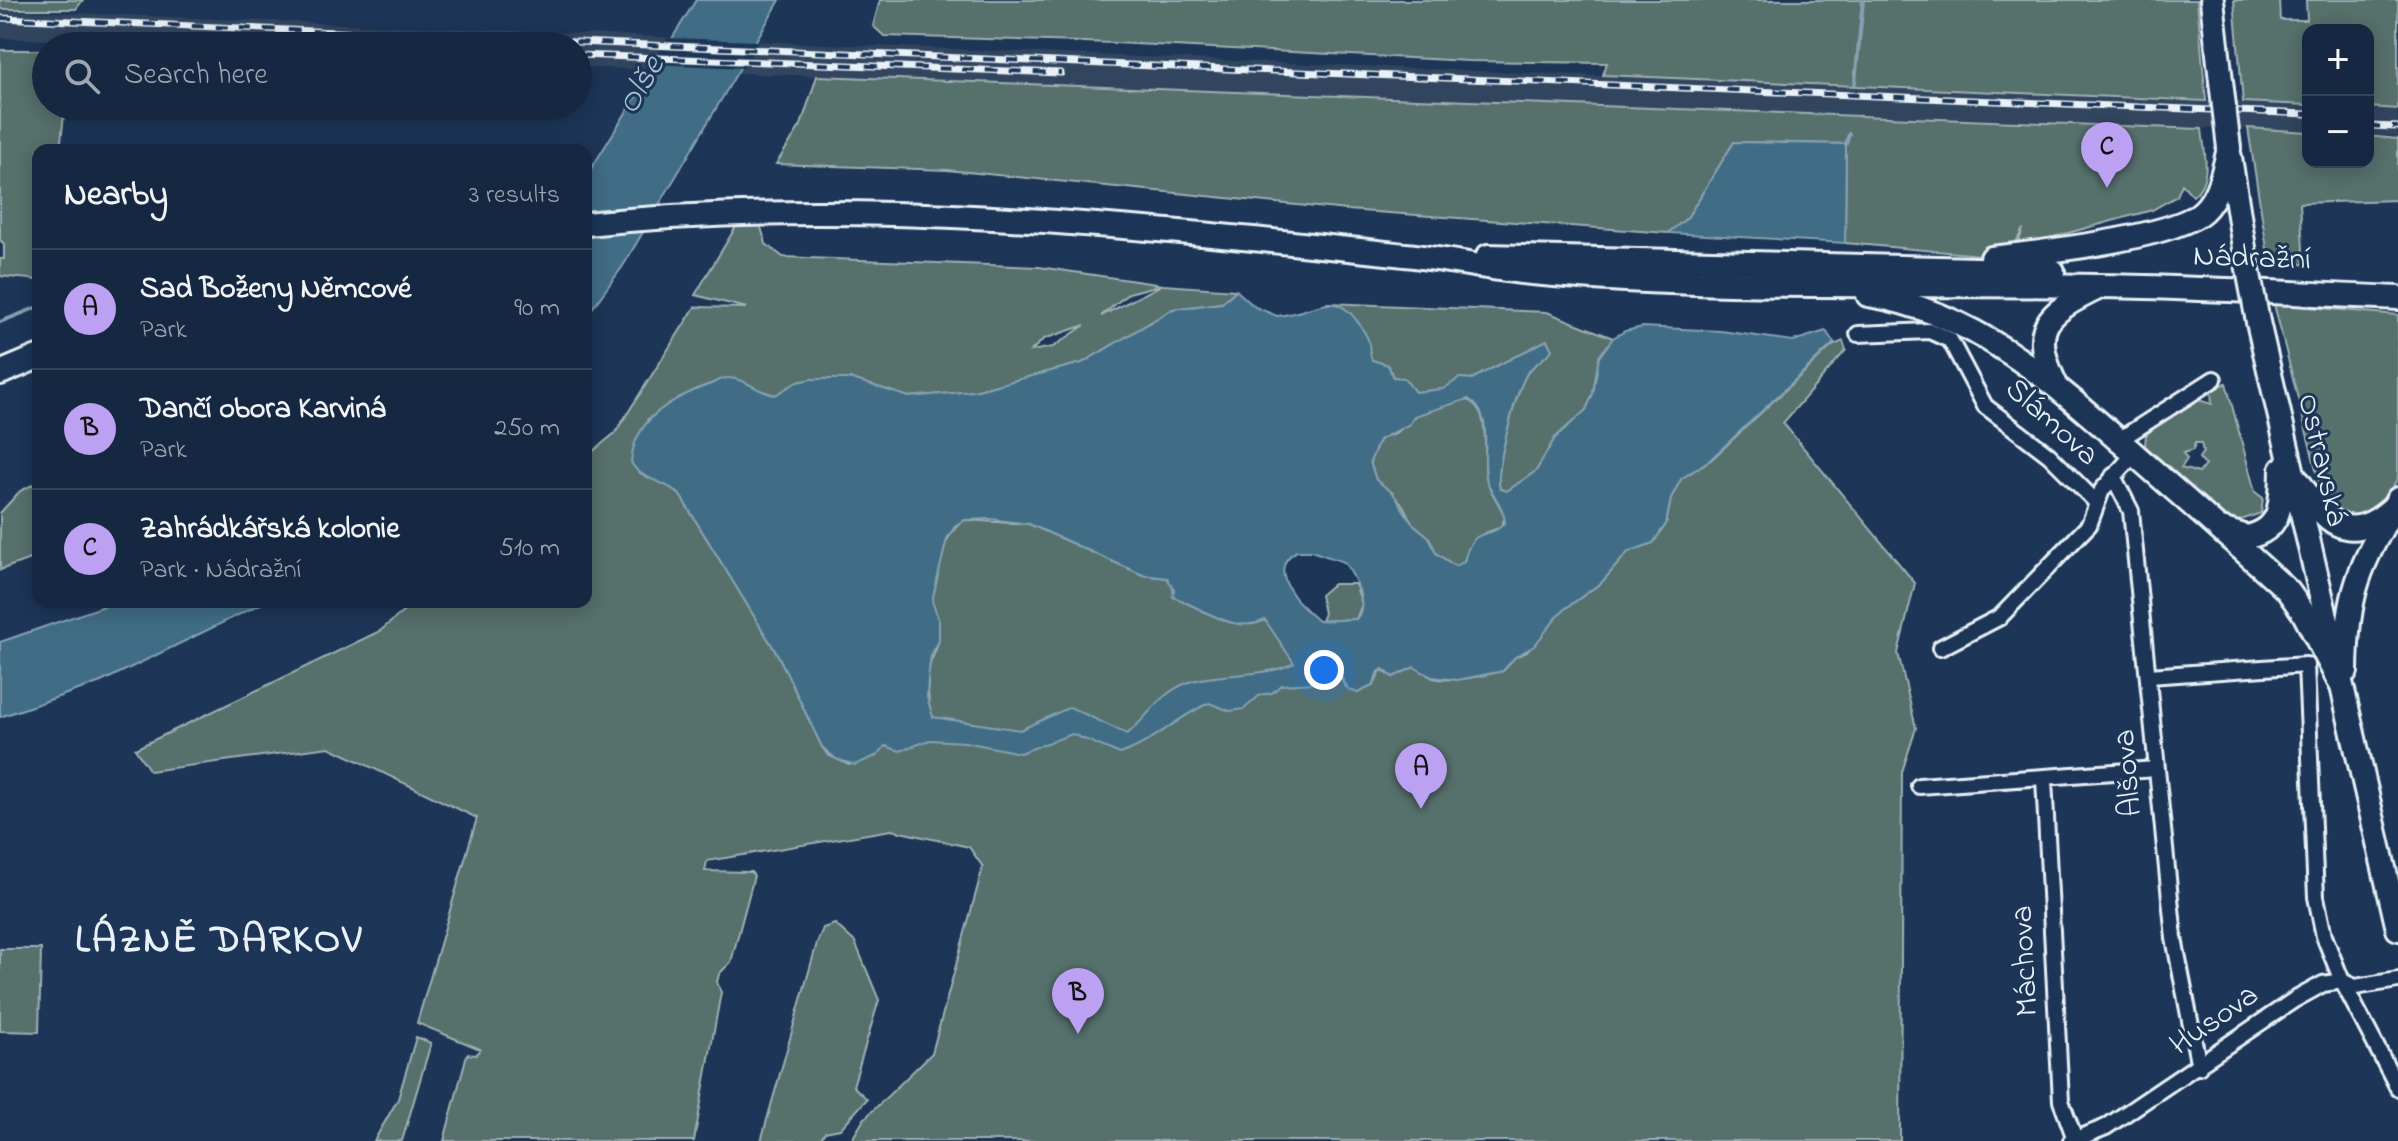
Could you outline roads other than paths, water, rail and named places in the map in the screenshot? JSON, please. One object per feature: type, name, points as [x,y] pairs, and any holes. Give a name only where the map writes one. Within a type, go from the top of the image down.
[{"type":"main road","name":"Ostravská","points":[[2212,0],[2229,148],[2258,322],[2398,929]]},
{"type":"main road","points":[[1924,265],[2036,252],[2185,222],[2200,214],[2213,197],[2229,148]]},
{"type":"main road","points":[[592,224],[772,212],[870,212],[1032,221],[1409,255],[1528,273],[1764,284],[2064,285],[2099,279]]},
{"type":"main road","points":[[1409,255],[1924,265],[2099,279],[2398,289]]},
{"type":"main road","points":[[2057,386],[2042,353],[2045,326],[2058,309],[2099,279]]},
{"type":"main road","name":"Nádražní","points":[[2099,279],[2398,300]]},
{"type":"main road","points":[[1764,284],[1849,292],[1923,307],[1959,321],[2057,386],[2220,528],[2292,596],[2340,683]]},
{"type":"main road","points":[[2025,364],[2033,326],[2047,303],[2064,285]]},
{"type":"main road","points":[[0,373],[32,360]]},
{"type":"main road","points":[[2220,528],[2247,537],[2263,532],[2275,521],[2280,510],[2282,436]]},
{"type":"main road","points":[[2290,468],[2318,511],[2335,524],[2361,527],[2396,503]]},
{"type":"main road","points":[[2345,707],[2346,624],[2352,590],[2396,503]]},
{"type":"street","name":"Slámova","points":[[1858,334],[1919,330],[1950,340],[1985,406],[2049,455],[2096,502]]},
{"type":"street","name":"Slámova","points":[[1940,648],[2000,617],[2089,525],[2096,502],[2127,447],[2214,379]]},
{"type":"street","name":"Alšova","points":[[2113,476],[2131,511],[2174,938],[2199,1067]]},
{"type":"street","points":[[2149,676],[2306,665],[2316,897],[2324,936],[2342,981],[2398,1088]]},
{"type":"street","points":[[1919,786],[2156,769]]},
{"type":"street","name":"Máchova","points":[[2044,779],[2061,1101],[2073,1140]]},
{"type":"street","name":"Husova","points":[[2073,1140],[2106,1127],[2294,1000],[2323,984],[2342,981],[2355,987],[2398,980]]},
{"type":"waterway","points":[[1855,83],[1863,0]]},
{"type":"waterway","points":[[1846,144],[1849,134]]},
{"type":"waterway","points":[[0,322],[32,309]]},
{"type":"railway","points":[[0,18],[337,32]]},
{"type":"railway","points":[[592,43],[2302,114]]},
{"type":"railway","points":[[592,56],[1061,73]]},
{"type":"railway","points":[[2374,126],[2398,127]]},
{"type":"place","name":"Zahrádkářská kolonie","points":[[2107,188]]},
{"type":"place","name":"Sad Boženy Němcové","points":[[1421,809]]},
{"type":"place","name":"Dančí obora Karviná","points":[[1078,1034]]},
{"type":"district","name":"LÁZNĚ DARKOV","points":[[219,941]]},
{"type":"water label","name":"Olše","points":[[642,86]]}]
